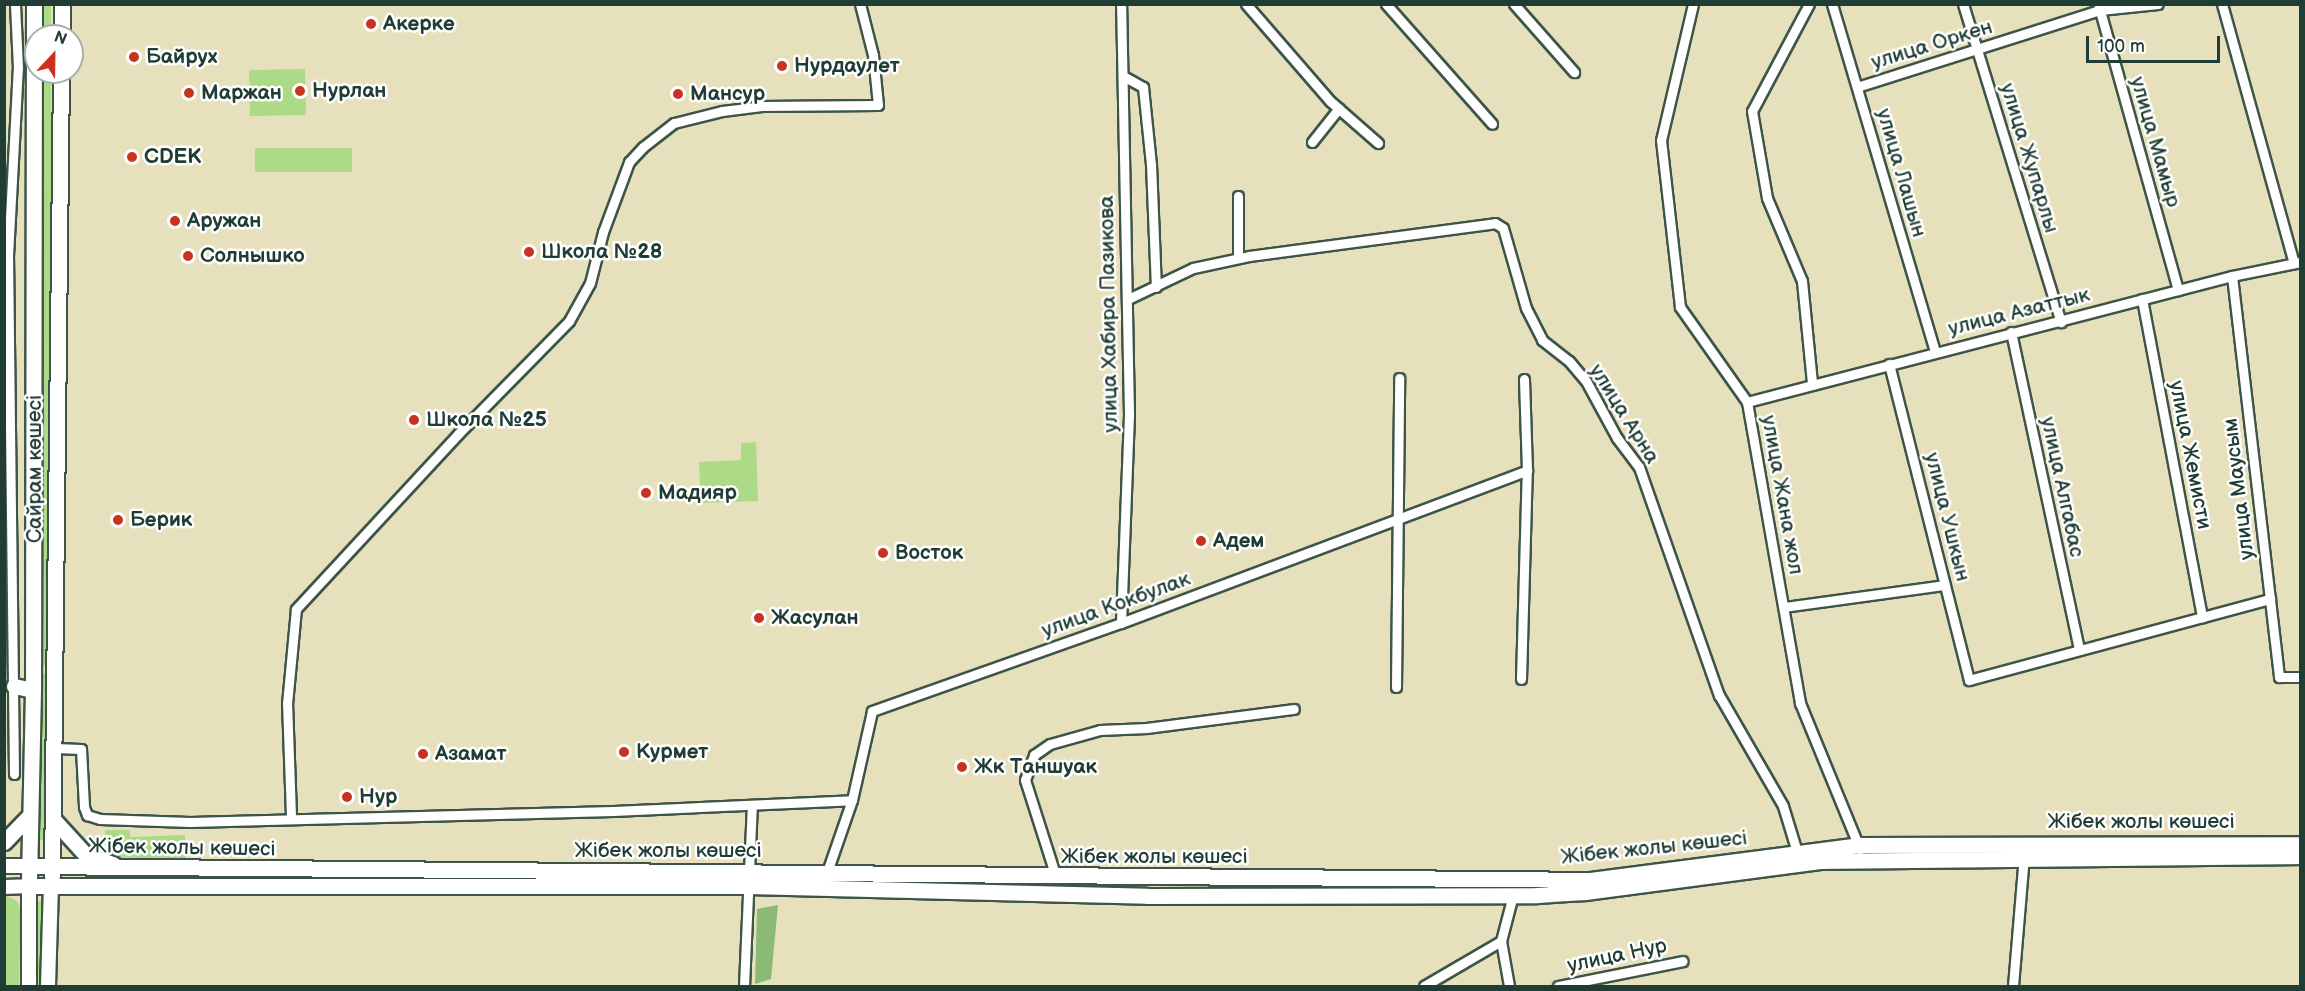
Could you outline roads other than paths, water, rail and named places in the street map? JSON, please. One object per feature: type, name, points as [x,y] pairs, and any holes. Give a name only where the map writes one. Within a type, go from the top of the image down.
[{"type":"main road","name":"Сайрам көшесі","points":[[29,987],[28,886],[33,690],[34,4]]},
{"type":"main road","points":[[62,4],[62,24]]},
{"type":"main road","name":"Сайрам көшесі","points":[[51,887],[55,748],[61,84]]},
{"type":"main road","points":[[32,669],[55,669]]},
{"type":"main road","points":[[14,686],[33,690]]},
{"type":"main road","points":[[4,842],[29,816]]},
{"type":"main road","points":[[53,819],[85,854],[124,869]]},
{"type":"main road","name":"Жібек жолы көшесі","points":[[4,866],[747,879],[1147,896],[1513,895],[1585,892],[1822,861],[1861,853],[2301,844]]},
{"type":"main road","name":"Жібек жолы көшесі","points":[[4,887],[747,879],[827,872],[1056,877],[1590,880],[1797,852],[2024,856],[2301,856]]},
{"type":"main road","points":[[48,987],[51,887]]},
{"type":"street","points":[[14,774],[8,256],[18,68],[15,4]]},
{"type":"street","points":[[291,816],[287,704],[296,609],[458,434],[569,321],[590,283],[603,232],[629,162],[643,147],[674,123],[722,111],[760,106],[878,105],[873,55],[860,4]]},
{"type":"street","name":"улица Хабира Пазикова","points":[[1121,4],[1129,415],[1121,623]]},
{"type":"street","points":[[1246,4],[1339,108],[1378,143]]},
{"type":"street","points":[[1386,4],[1492,124]]},
{"type":"street","points":[[1514,4],[1574,72]]},
{"type":"street","name":"улица Жана жол","points":[[1693,4],[1661,140],[1680,307],[1747,402],[1800,703],[1861,853]]},
{"type":"street","points":[[1809,4],[1752,111],[1767,198],[1802,281],[1812,383]]},
{"type":"street","name":"улица Лашын","points":[[1832,4],[1935,351]]},
{"type":"street","name":"улица Жупарлы","points":[[1963,4],[2061,322]]},
{"type":"street","name":"улица Оркен","points":[[1857,87],[1977,50],[2099,7],[2158,4]]},
{"type":"street","points":[[2222,4],[2297,263]]},
{"type":"street","name":"улица Мамыр","points":[[2099,7],[2178,290]]},
{"type":"street","points":[[1123,76],[1143,87],[1151,164],[1156,287]]},
{"type":"street","points":[[1312,142],[1339,108]]},
{"type":"street","points":[[1238,196],[1238,258]]},
{"type":"street","name":"улица Арна","points":[[1128,299],[1193,268],[1238,258],[1495,223],[1503,228],[1526,308],[1542,340],[1569,361],[1586,381],[1617,438],[1639,467],[1719,696],[1783,806],[1797,852]]},
{"type":"street","name":"улица Азаттык","points":[[1747,402],[1935,351],[2061,322],[2232,276],[2297,263]]},
{"type":"street","name":"улица Маусым","points":[[2232,276],[2279,677],[2301,677]]},
{"type":"street","name":"улица Жемисти","points":[[2142,300],[2202,617]]},
{"type":"street","name":"улица Алгабас","points":[[2011,332],[2079,650]]},
{"type":"street","name":"улица Ушкын","points":[[1889,364],[1969,680],[2079,650]]},
{"type":"street","points":[[1396,687],[1399,378]]},
{"type":"street","points":[[1521,679],[1527,470],[1524,379]]},
{"type":"street","name":"улица Кокбулак","points":[[827,872],[852,800],[872,711],[1121,623],[1527,470]]},
{"type":"street","points":[[1784,607],[1945,585]]},
{"type":"street","points":[[2079,650],[2270,599]]},
{"type":"street","points":[[1056,877],[1025,780],[1034,755],[1050,744],[1100,730],[1147,728],[1294,709]]},
{"type":"street","points":[[55,748],[81,749],[82,798],[87,815],[93,818],[190,822],[291,816],[752,805],[852,800]]},
{"type":"street","points":[[744,987],[752,805]]},
{"type":"street","points":[[2013,987],[2024,856]]},
{"type":"street","points":[[1509,987],[1502,940],[1513,895]]},
{"type":"street","points":[[1424,987],[1502,940]]},
{"type":"street","name":"улица Нур","points":[[1558,987],[1683,961]]},
{"type":"place","name":"Акерке","points":[[371,24]]},
{"type":"place","name":"Байрух","points":[[134,57]]},
{"type":"place","name":"Нурдаулет","points":[[782,66]]},
{"type":"place","name":"Нурлан","points":[[300,91]]},
{"type":"place","name":"Маржан","points":[[189,93]]},
{"type":"place","name":"Мансур","points":[[678,94]]},
{"type":"place","name":"CDEK","points":[[132,157]]},
{"type":"place","name":"Аружан","points":[[175,221]]},
{"type":"place","name":"Школа №28","points":[[529,252]]},
{"type":"place","name":"Солнышко","points":[[188,256]]},
{"type":"place","name":"Школа №25","points":[[414,420]]},
{"type":"place","name":"Мадияр","points":[[646,493]]},
{"type":"place","name":"Берик","points":[[118,520]]},
{"type":"place","name":"Адем","points":[[1201,541]]},
{"type":"place","name":"Восток","points":[[883,553]]},
{"type":"place","name":"Жасулан","points":[[759,618]]},
{"type":"place","name":"Курмет","points":[[624,752]]},
{"type":"place","name":"Азамат","points":[[423,754]]},
{"type":"place","name":"Жк Таншуак","points":[[962,767]]},
{"type":"place","name":"Нур","points":[[347,797]]}]
